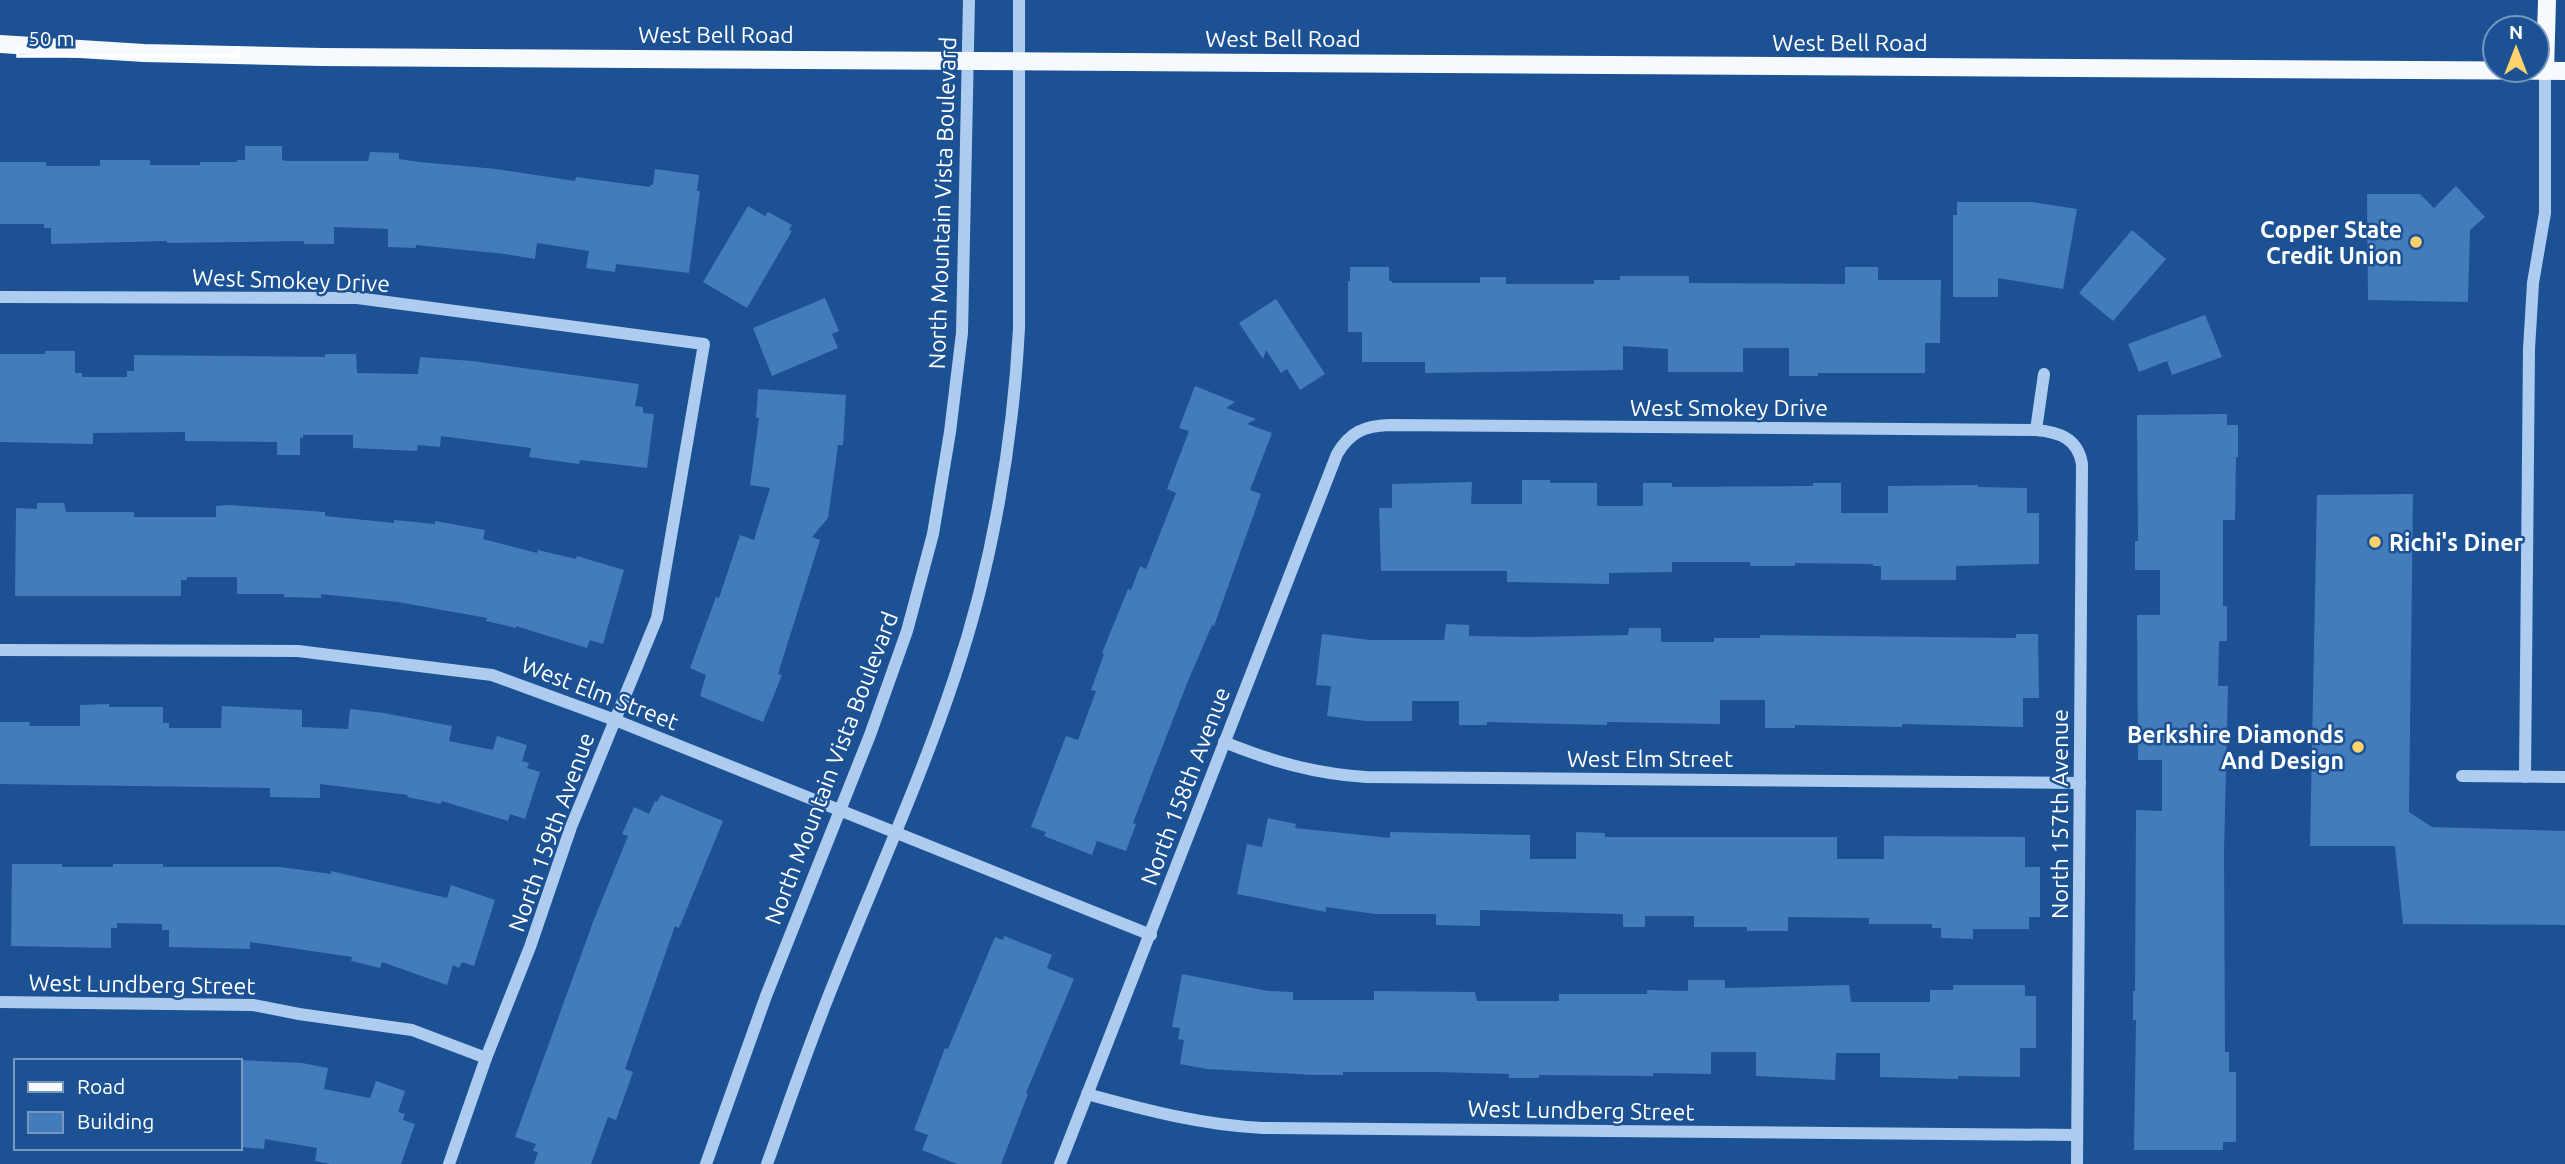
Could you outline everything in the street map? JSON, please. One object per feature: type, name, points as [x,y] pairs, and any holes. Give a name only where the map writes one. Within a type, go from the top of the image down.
[{"type":"main road","name":"West Bell Road","points":[[0,44],[310,57],[2481,71]]},
{"type":"street","name":"North Mountain Vista Boulevard","points":[[706,1164],[766,996],[870,735],[907,631],[922,578],[942,486],[962,333],[969,0]]},
{"type":"street","points":[[767,1164],[833,984],[895,834],[956,674],[985,565],[1012,422],[1019,328],[1019,0]]},
{"type":"street","points":[[2525,777],[2530,323],[2533,283],[2545,213],[2545,84]]},
{"type":"street","name":"West Smokey Drive","points":[[0,297],[357,299],[704,344]]},
{"type":"street","name":"North 159th Avenue","points":[[449,1164],[486,1058],[530,947],[571,827],[657,618],[704,344]]},
{"type":"street","points":[[2036,430],[2044,374]]},
{"type":"street","name":"West Smokey Drive","points":[[1358,430],[1390,425],[2036,430],[2063,435],[2074,443],[2082,464]]},
{"type":"street","name":"North 158th Avenue","points":[[1060,1164],[1337,454],[1345,441],[1358,430]]},
{"type":"street","name":"North 157th Avenue","points":[[2077,1164],[2082,464]]},
{"type":"street","name":"West Elm Street","points":[[0,650],[312,653],[492,675],[615,720],[1151,935]]},
{"type":"street","name":"West Elm Street","points":[[1224,743],[1293,767],[1366,777],[2080,783]]},
{"type":"street","points":[[2462,776],[2565,777]]},
{"type":"street","name":"West Lundberg Street","points":[[0,1002],[253,1004],[299,1014],[412,1030],[486,1058]]},
{"type":"street","name":"West Lundberg Street","points":[[1087,1094],[1173,1116],[1263,1128],[2077,1135]]},
{"type":"building","points":[[245,146],[282,146],[282,160],[287,161],[368,161],[370,152],[399,153],[399,159],[419,162],[496,169],[575,181],[576,177],[650,187],[653,185],[655,169],[699,175],[697,191],[700,191],[689,273],[616,264],[615,272],[586,268],[589,251],[537,243],[535,259],[416,245],[416,248],[388,247],[388,229],[334,227],[334,244],[304,244],[304,241],[167,241],[51,244],[51,228],[44,228],[44,224],[0,224],[0,162],[46,162],[46,166],[100,166],[100,160],[150,160],[150,165],[200,165],[200,162],[245,160]]},
{"type":"building","name":"Copper State Credit Union","points":[[2456,186],[2485,217],[2470,230],[2468,302],[2368,300],[2367,194],[2420,194],[2434,208]]},
{"type":"building","points":[[1957,202],[2032,202],[2077,209],[2063,289],[1998,278],[1998,297],[1953,297],[1953,215],[1957,215]]},
{"type":"building","points":[[748,206],[765,216],[768,212],[792,225],[789,230],[792,231],[747,308],[703,282]]},
{"type":"building","points":[[2132,230],[2166,259],[2113,321],[2079,293]]},
{"type":"building","points":[[1350,267],[1389,267],[1389,281],[1392,283],[1480,283],[1480,277],[1506,277],[1506,284],[1594,284],[1594,280],[1620,280],[1620,276],[1689,276],[1689,283],[1845,284],[1845,267],[1878,267],[1878,280],[1941,280],[1940,343],[1925,343],[1925,373],[1818,373],[1818,376],[1789,376],[1789,348],[1743,348],[1743,372],[1668,372],[1668,349],[1623,346],[1623,370],[1425,373],[1425,362],[1362,362],[1362,332],[1348,332]]},
{"type":"building","points":[[825,298],[839,331],[832,334],[838,348],[772,376],[753,328]]},
{"type":"building","points":[[1276,299],[1325,374],[1300,390],[1287,369],[1281,373],[1266,350],[1263,359],[1239,323]]},
{"type":"building","points":[[2205,315],[2222,357],[2172,375],[2167,361],[2139,372],[2128,344]]},
{"type":"building","points":[[45,351],[75,351],[75,373],[82,373],[82,377],[127,377],[127,371],[134,371],[134,355],[325,357],[325,354],[356,354],[357,373],[418,374],[420,357],[472,361],[639,384],[635,406],[643,407],[643,413],[654,414],[647,468],[580,460],[579,464],[529,457],[531,448],[441,436],[440,447],[418,445],[417,451],[353,448],[353,435],[303,435],[303,438],[300,438],[300,455],[277,455],[277,442],[185,441],[185,432],[93,433],[93,444],[0,442],[0,354],[45,354]]},
{"type":"building","points":[[1195,386],[1235,402],[1226,408],[1256,419],[1247,424],[1272,433],[1250,490],[1261,494],[1214,626],[1212,625],[1188,681],[1133,823],[1136,824],[1126,851],[1097,841],[1092,855],[1044,836],[1046,832],[1031,827],[1066,736],[1078,740],[1096,691],[1091,690],[1104,654],[1102,653],[1140,566],[1146,569],[1176,493],[1167,489],[1189,431],[1179,428]]},
{"type":"building","points":[[758,389],[846,395],[843,445],[838,445],[828,518],[812,537],[820,540],[778,674],[782,675],[763,722],[700,696],[706,675],[690,668],[716,597],[719,598],[740,535],[754,540],[770,488],[750,485],[759,418],[756,418]]},
{"type":"building","points":[[2227,414],[2227,425],[2238,425],[2238,457],[2235,520],[2223,520],[2223,606],[2227,606],[2227,641],[2219,641],[2218,686],[2228,686],[2224,851],[2225,1052],[2229,1052],[2229,1072],[2236,1072],[2236,1142],[2223,1142],[2223,1150],[2134,1150],[2136,810],[2162,811],[2162,760],[2138,760],[2137,615],[2160,615],[2160,570],[2135,570],[2135,541],[2138,541],[2137,415]]},
{"type":"building","points":[[1522,480],[1597,483],[1597,506],[1643,506],[1643,483],[1672,483],[1672,487],[1813,486],[1813,483],[1841,483],[1841,513],[1888,513],[1888,486],[1978,485],[2027,488],[2027,513],[2039,513],[2039,564],[1956,566],[1956,580],[1881,580],[1881,566],[1873,564],[1795,563],[1795,566],[1750,566],[1750,562],[1672,562],[1672,572],[1609,573],[1609,584],[1507,582],[1507,571],[1381,571],[1379,508],[1392,508],[1392,484],[1472,482],[1471,504],[1522,504]]},
{"type":"building","points":[[2413,494],[2409,812],[2432,827],[2565,831],[2565,925],[2403,924],[2395,846],[2310,846],[2317,495]]},
{"type":"building","points":[[37,503],[64,503],[66,512],[134,512],[134,517],[216,517],[216,506],[230,505],[325,512],[325,516],[394,523],[394,520],[435,524],[435,521],[485,530],[483,539],[537,553],[538,550],[576,559],[577,556],[624,570],[603,644],[590,640],[587,648],[516,626],[486,621],[487,618],[398,602],[321,594],[321,598],[284,597],[284,594],[237,594],[237,577],[187,577],[187,580],[181,580],[181,596],[15,596],[16,508],[37,509]]},
{"type":"building","points":[[1446,624],[1469,625],[1469,636],[1628,635],[1629,628],[1661,628],[1661,642],[1714,642],[1714,638],[1760,638],[1760,635],[2016,638],[2016,634],[2038,634],[2039,698],[2023,698],[2023,727],[1902,724],[1902,727],[1795,725],[1795,728],[1765,728],[1765,700],[1720,700],[1720,724],[1487,722],[1487,725],[1459,725],[1459,701],[1412,701],[1412,721],[1366,721],[1327,716],[1331,686],[1316,685],[1322,634],[1370,640],[1444,640]]},
{"type":"building","points":[[109,704],[109,707],[163,707],[163,723],[169,723],[169,728],[221,728],[222,706],[302,710],[302,727],[348,729],[350,709],[384,713],[452,726],[449,741],[493,750],[497,736],[527,745],[522,761],[529,763],[527,768],[540,772],[525,819],[510,814],[508,821],[442,801],[441,804],[407,797],[408,795],[320,784],[320,798],[270,797],[270,788],[0,784],[0,722],[30,722],[29,726],[80,726],[80,705]]},
{"type":"building","points":[[661,795],[723,821],[679,928],[675,926],[625,1069],[633,1072],[616,1120],[608,1117],[591,1164],[534,1164],[538,1152],[533,1151],[536,1144],[515,1137],[593,922],[628,836],[622,834],[634,807],[649,814]]},
{"type":"building","points":[[1268,818],[1296,824],[1295,828],[1390,838],[1390,832],[1530,835],[1530,859],[1576,859],[1576,832],[1605,833],[1605,837],[1837,837],[1837,859],[1884,859],[1884,836],[2025,837],[2025,867],[2040,867],[2040,917],[2029,917],[2029,929],[1973,929],[1973,939],[1941,938],[1941,928],[1932,928],[1932,924],[1869,924],[1869,918],[1788,917],[1788,931],[1747,931],[1747,927],[1694,927],[1694,916],[1645,916],[1645,927],[1623,927],[1623,914],[1480,910],[1480,926],[1436,925],[1436,914],[1375,914],[1326,907],[1326,912],[1237,894],[1247,844],[1262,847]]},
{"type":"building","points":[[12,864],[62,864],[62,867],[163,864],[163,867],[280,867],[331,874],[331,871],[447,898],[451,885],[495,900],[474,966],[462,962],[459,968],[453,965],[447,985],[382,962],[380,968],[351,961],[352,957],[250,942],[250,949],[169,947],[169,930],[162,930],[162,924],[117,923],[117,928],[111,928],[111,948],[11,946]]},
{"type":"building","points":[[1004,936],[1052,955],[1047,968],[1074,979],[1026,1093],[1028,1094],[1001,1164],[957,1164],[922,1150],[928,1135],[914,1130],[945,1048],[948,1049],[995,937],[1003,940]]},
{"type":"building","points":[[1182,974],[1268,991],[1293,992],[1293,1000],[1374,1000],[1374,991],[1475,992],[1477,1001],[1559,1001],[1559,994],[1688,991],[1688,980],[1725,980],[1725,988],[1849,985],[1851,1002],[1930,1002],[1930,990],[1953,990],[1953,985],[2025,985],[2025,996],[2036,996],[2036,1048],[2020,1048],[2020,1077],[1958,1076],[1958,1079],[1880,1077],[1880,1053],[1836,1053],[1835,1080],[1756,1076],[1756,1052],[1711,1052],[1711,1074],[1653,1073],[1653,1076],[1539,1075],[1539,1078],[1509,1078],[1509,1074],[1436,1072],[1343,1072],[1343,1075],[1313,1075],[1207,1069],[1180,1064],[1184,1040],[1178,1039],[1180,1028],[1172,1027]]},
{"type":"building","points":[[242,1060],[302,1063],[328,1068],[324,1089],[370,1098],[376,1081],[405,1091],[398,1112],[405,1114],[403,1120],[415,1124],[401,1164],[330,1164],[315,1161],[317,1148],[265,1139],[264,1149],[242,1147]]},
{"type":"place","name":"Copper State Credit Union","points":[[2416,242]]},
{"type":"place","name":"Richi's Diner","points":[[2375,542]]},
{"type":"place","name":"Berkshire Diamonds And Design","points":[[2358,747]]}]
